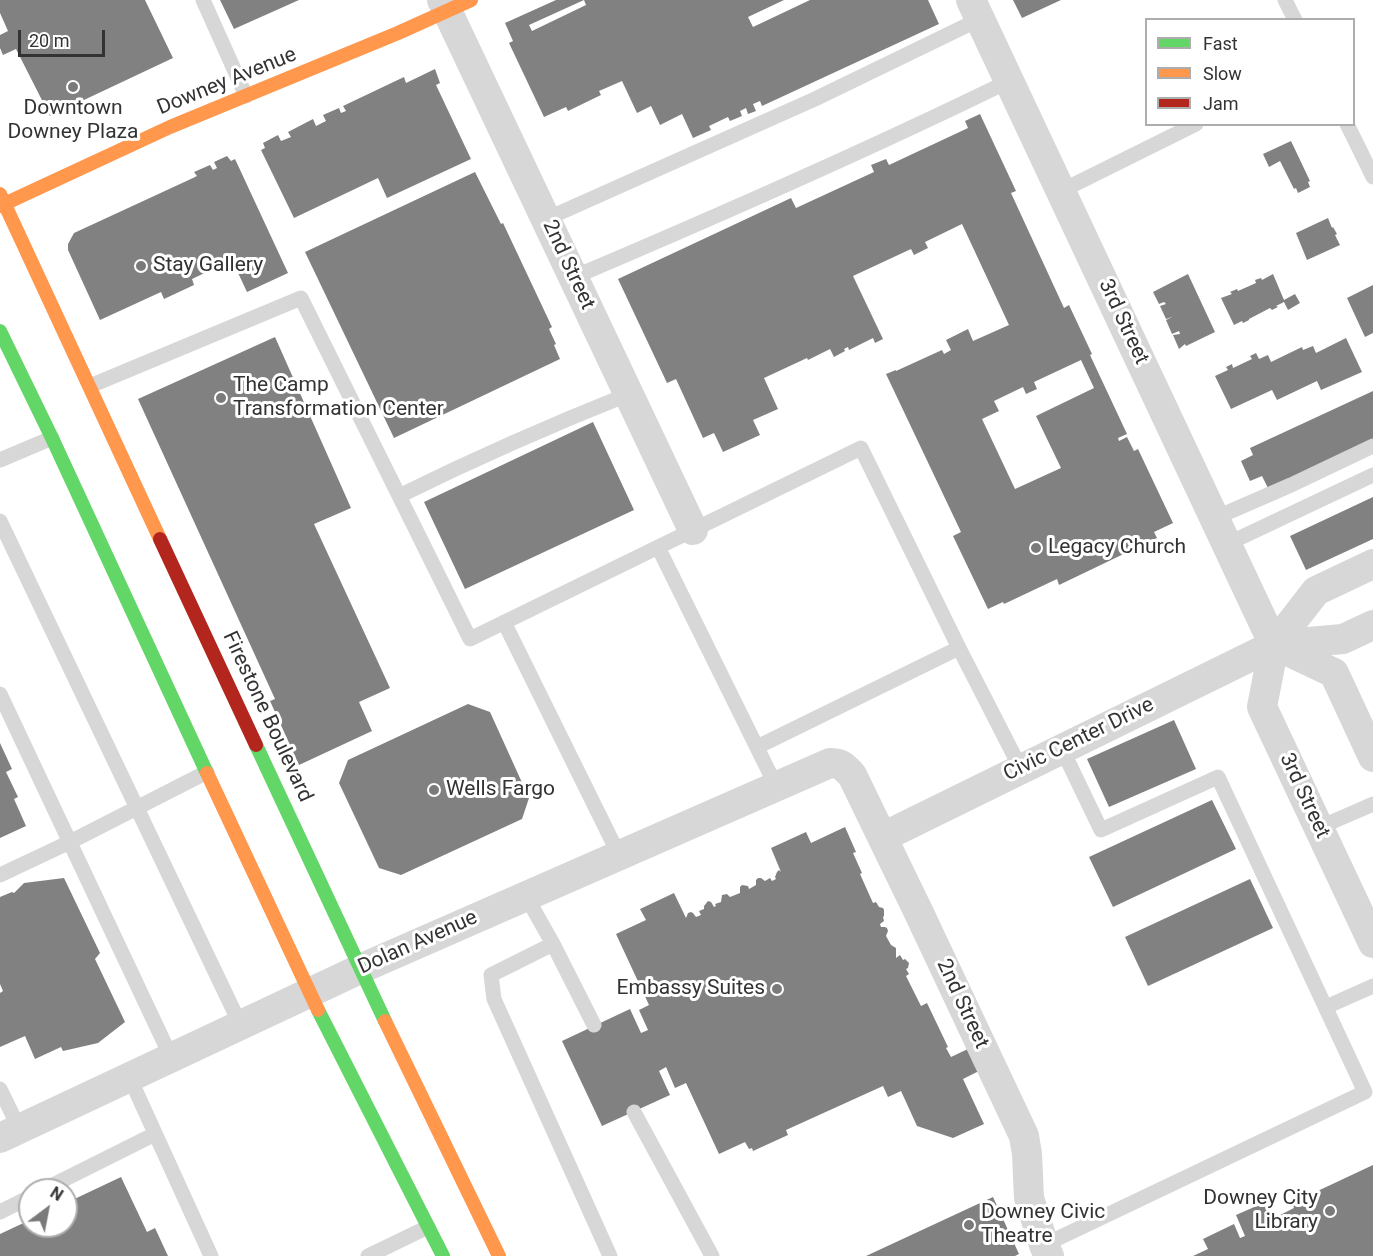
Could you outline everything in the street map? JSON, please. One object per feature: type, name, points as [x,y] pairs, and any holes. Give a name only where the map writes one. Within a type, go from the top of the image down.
[{"type":"main road","name":"Downey Avenue","points":[[2,201],[170,127],[398,33],[454,4]]},
{"type":"main road","name":"Firestone Boulevard","points":[[2,201],[360,969],[499,1256]]},
{"type":"main road","points":[[0,331],[52,438],[309,993],[443,1256]]},
{"type":"street","name":"2nd Street","points":[[454,4],[546,219],[693,530]]},
{"type":"street","name":"3rd Street","points":[[975,9],[1274,645],[1262,707],[1373,943]]},
{"type":"street","name":"Civic Center Drive","points":[[1274,645],[1316,591],[1373,564]]},
{"type":"street","name":"Civic Center Drive","points":[[883,837],[1274,645],[1343,639],[1373,625]]},
{"type":"street","points":[[1274,645],[1334,673],[1373,757]]},
{"type":"street","name":"Dolan Avenue","points":[[10,1133],[360,969],[830,763],[842,764]]},
{"type":"street","name":"2nd Street","points":[[842,764],[852,775],[883,837],[1024,1136],[1029,1198],[1046,1251]]},
{"type":"lane","points":[[203,0],[246,96]]},
{"type":"lane","points":[[1286,0],[1294,18]]},
{"type":"lane","points":[[546,219],[815,99],[975,9]]},
{"type":"lane","points":[[574,277],[862,150],[1009,81]]},
{"type":"lane","points":[[1061,191],[1192,126]]},
{"type":"lane","points":[[1348,126],[1373,177]]},
{"type":"lane","points":[[90,386],[302,298],[470,639],[861,448],[1021,769]]},
{"type":"lane","points":[[399,496],[586,411],[629,394]]},
{"type":"lane","points":[[0,460],[52,438]]},
{"type":"lane","points":[[1221,531],[1292,485],[1373,446]]},
{"type":"lane","points":[[1221,531],[1373,475]]},
{"type":"lane","points":[[0,520],[241,1026]]},
{"type":"lane","points":[[658,547],[776,786]]},
{"type":"lane","points":[[504,622],[619,855]]},
{"type":"lane","points":[[757,747],[960,648]]},
{"type":"lane","points":[[0,694],[171,1057]]},
{"type":"lane","points":[[1046,1251],[1365,1092],[1218,777],[1101,830],[1062,749]]},
{"type":"lane","points":[[0,875],[207,772]]},
{"type":"lane","points":[[1318,828],[1373,804]]},
{"type":"lane","points":[[526,896],[594,1025]]},
{"type":"lane","points":[[553,945],[492,975],[494,999],[610,1256]]},
{"type":"lane","points":[[1326,1007],[1373,986]]},
{"type":"lane","points":[[129,1076],[211,1256]]},
{"type":"lane","points":[[0,1089],[10,1133]]},
{"type":"lane","points":[[634,1112],[712,1256]]},
{"type":"lane","points":[[67,1178],[155,1134]]},
{"type":"lane","points":[[0,1212],[18,1203]]},
{"type":"lane","points":[[368,1256],[428,1227]]},
{"type":"building","name":"Downtown Downey Plaza","points":[[0,0],[145,0],[173,58],[50,116],[16,49],[3,55],[0,48],[0,35],[8,31],[0,13]]},
{"type":"building","points":[[220,0],[299,0],[234,29]]},
{"type":"building","points":[[556,0],[584,0],[784,0],[748,17],[753,27],[810,0],[928,0],[939,24],[762,106],[760,101],[753,104],[756,111],[748,114],[746,108],[740,111],[742,116],[730,121],[728,117],[709,126],[711,130],[693,138],[682,114],[660,125],[651,106],[637,113],[622,81],[599,91],[601,95],[568,111],[566,107],[544,117],[509,43],[513,41],[505,23]],"holes":[[[584,0],[586,5],[532,31],[529,25]]]},
{"type":"building","points":[[1013,0],[1061,0],[1022,18]]},
{"type":"building","points":[[435,69],[440,83],[436,85],[471,159],[387,198],[378,178],[294,218],[261,150],[265,148],[263,143],[278,135],[281,141],[291,137],[288,132],[313,119],[316,126],[326,121],[323,115],[339,108],[341,113],[346,111],[343,106],[404,77],[406,83]]},
{"type":"building","points":[[980,114],[1016,191],[1011,193],[1064,308],[1069,305],[1127,434],[1118,438],[1119,441],[1127,437],[1134,451],[1138,449],[1173,523],[1154,532],[1157,538],[1059,585],[1057,579],[988,609],[953,536],[961,532],[886,374],[942,350],[944,354],[951,350],[946,340],[968,329],[973,341],[1009,325],[962,224],[925,242],[928,248],[914,255],[911,249],[853,276],[883,339],[875,343],[873,338],[849,350],[848,347],[834,357],[830,349],[764,378],[778,409],[753,420],[760,435],[723,452],[714,433],[703,438],[676,379],[667,383],[618,279],[791,198],[796,208],[874,172],[871,165],[886,159],[889,165],[968,128],[965,121]],"holes":[[[1081,360],[1094,388],[1036,416],[1061,468],[1015,489],[982,419],[999,411],[994,401],[1023,387],[1026,394],[1037,389],[1034,382]]]},
{"type":"building","points":[[1291,141],[1310,181],[1308,182],[1310,187],[1298,193],[1280,161],[1269,167],[1263,154]]},
{"type":"building","points":[[227,156],[231,161],[235,159],[288,273],[247,292],[232,260],[192,279],[194,285],[164,299],[161,292],[100,320],[68,250],[68,244],[74,233],[197,176],[194,172],[210,165],[213,170],[217,168],[214,162]]},
{"type":"building","points":[[475,172],[501,224],[503,223],[552,327],[549,329],[560,359],[394,438],[305,252]]},
{"type":"building","points":[[1328,218],[1340,245],[1307,260],[1296,233]]},
{"type":"building","points":[[1188,274],[1215,332],[1186,346],[1185,344],[1179,349],[1173,335],[1180,334],[1179,331],[1172,334],[1166,320],[1172,317],[1166,319],[1160,306],[1166,304],[1164,302],[1159,304],[1153,292]]},
{"type":"building","points":[[1273,274],[1284,300],[1295,294],[1300,303],[1288,310],[1284,302],[1272,310],[1270,308],[1243,323],[1242,321],[1234,325],[1221,298],[1232,294],[1230,292],[1237,289],[1238,291],[1256,283],[1255,280],[1261,278],[1262,280]]},
{"type":"building","points":[[1373,285],[1373,333],[1365,337],[1347,298]]},
{"type":"building","points":[[275,337],[351,508],[314,524],[390,688],[359,702],[372,731],[299,765],[270,701],[275,699],[138,399]]},
{"type":"building","points":[[1346,338],[1362,372],[1321,390],[1317,381],[1277,400],[1272,390],[1231,409],[1215,376],[1228,370],[1226,367],[1232,364],[1233,368],[1252,359],[1250,356],[1256,353],[1259,359],[1268,355],[1271,362],[1302,347],[1303,350],[1313,346],[1316,353]]},
{"type":"building","points":[[1373,391],[1373,442],[1269,490],[1262,476],[1250,481],[1241,461],[1253,455],[1250,448]]},
{"type":"building","points":[[593,422],[634,510],[465,589],[424,502]]},
{"type":"building","points":[[1373,497],[1373,539],[1306,570],[1290,536]]},
{"type":"building","name":"Wells Fargo","points":[[468,704],[490,712],[529,798],[522,819],[401,875],[379,868],[339,783],[348,760]]},
{"type":"building","points":[[1174,720],[1196,769],[1109,807],[1087,759]]},
{"type":"building","points":[[0,743],[12,769],[6,772],[18,797],[14,799],[26,826],[0,838]]},
{"type":"building","points":[[1212,800],[1236,849],[1113,907],[1089,857]]},
{"type":"building","name":"Embassy Suites","points":[[845,827],[856,852],[853,853],[862,873],[860,874],[873,903],[876,902],[884,910],[884,921],[880,924],[881,927],[887,928],[886,936],[891,945],[896,948],[896,958],[900,955],[909,963],[906,969],[909,974],[906,976],[921,1006],[927,1003],[951,1057],[970,1048],[981,1070],[963,1079],[984,1124],[953,1138],[917,1126],[901,1091],[888,1097],[883,1086],[786,1130],[788,1135],[753,1151],[745,1142],[719,1154],[686,1083],[675,1088],[666,1067],[659,1071],[670,1095],[602,1126],[562,1041],[630,1009],[641,1033],[648,1030],[639,1010],[649,1005],[616,934],[646,920],[640,909],[674,893],[686,918],[691,912],[696,917],[701,915],[699,911],[704,909],[708,901],[714,907],[715,904],[721,902],[722,895],[727,894],[730,897],[740,893],[742,885],[748,886],[749,889],[756,885],[758,878],[765,881],[770,878],[772,881],[776,879],[777,872],[779,870],[781,872],[771,848],[806,832],[811,843]]},
{"type":"building","points":[[64,878],[100,953],[95,959],[125,1022],[98,1043],[63,1051],[61,1047],[35,1059],[25,1036],[0,1047],[0,993],[3,991],[0,984],[0,897],[14,893],[24,883]]},
{"type":"building","points":[[1250,879],[1273,928],[1148,986],[1125,937]]},
{"type":"building","name":"Downey City Library","points":[[1373,1165],[1373,1256],[1193,1256],[1208,1249],[1203,1239],[1234,1224],[1240,1238],[1245,1236],[1236,1215],[1268,1201],[1278,1222],[1282,1220],[1280,1215],[1294,1208],[1292,1203]]},
{"type":"building","points":[[121,1177],[147,1232],[155,1228],[168,1256],[0,1256],[0,1234],[18,1226],[18,1238],[78,1238],[78,1197]]},
{"type":"building","name":"Downey Civic Theatre","points":[[993,1197],[1019,1254],[1015,1256],[866,1256]]},
{"type":"traffic: fast","points":[[0,331],[207,773]]},
{"type":"traffic: fast","points":[[256,745],[385,1021]]},
{"type":"traffic: fast","points":[[318,1010],[443,1256]]},
{"type":"traffic: slow","points":[[0,206],[170,127],[398,33],[471,0]]},
{"type":"traffic: slow","points":[[0,194],[160,539]]},
{"type":"traffic: slow","points":[[207,773],[318,1010]]},
{"type":"traffic: slow","points":[[385,1021],[499,1256]]},
{"type":"traffic: jam","points":[[160,539],[256,745]]},
{"type":"place","name":"Downtown Downey Plaza","points":[[73,87]]},
{"type":"place","name":"Stay Gallery","points":[[141,266]]},
{"type":"place","name":"The Camp Transformation Center","points":[[221,398]]},
{"type":"place","name":"Legacy Church","points":[[1036,548]]},
{"type":"place","name":"Wells Fargo","points":[[434,790]]},
{"type":"place","name":"Embassy Suites","points":[[777,989]]},
{"type":"place","name":"Downey City Library","points":[[1330,1211]]},
{"type":"place","name":"Downey Civic Theatre","points":[[969,1225]]}]
